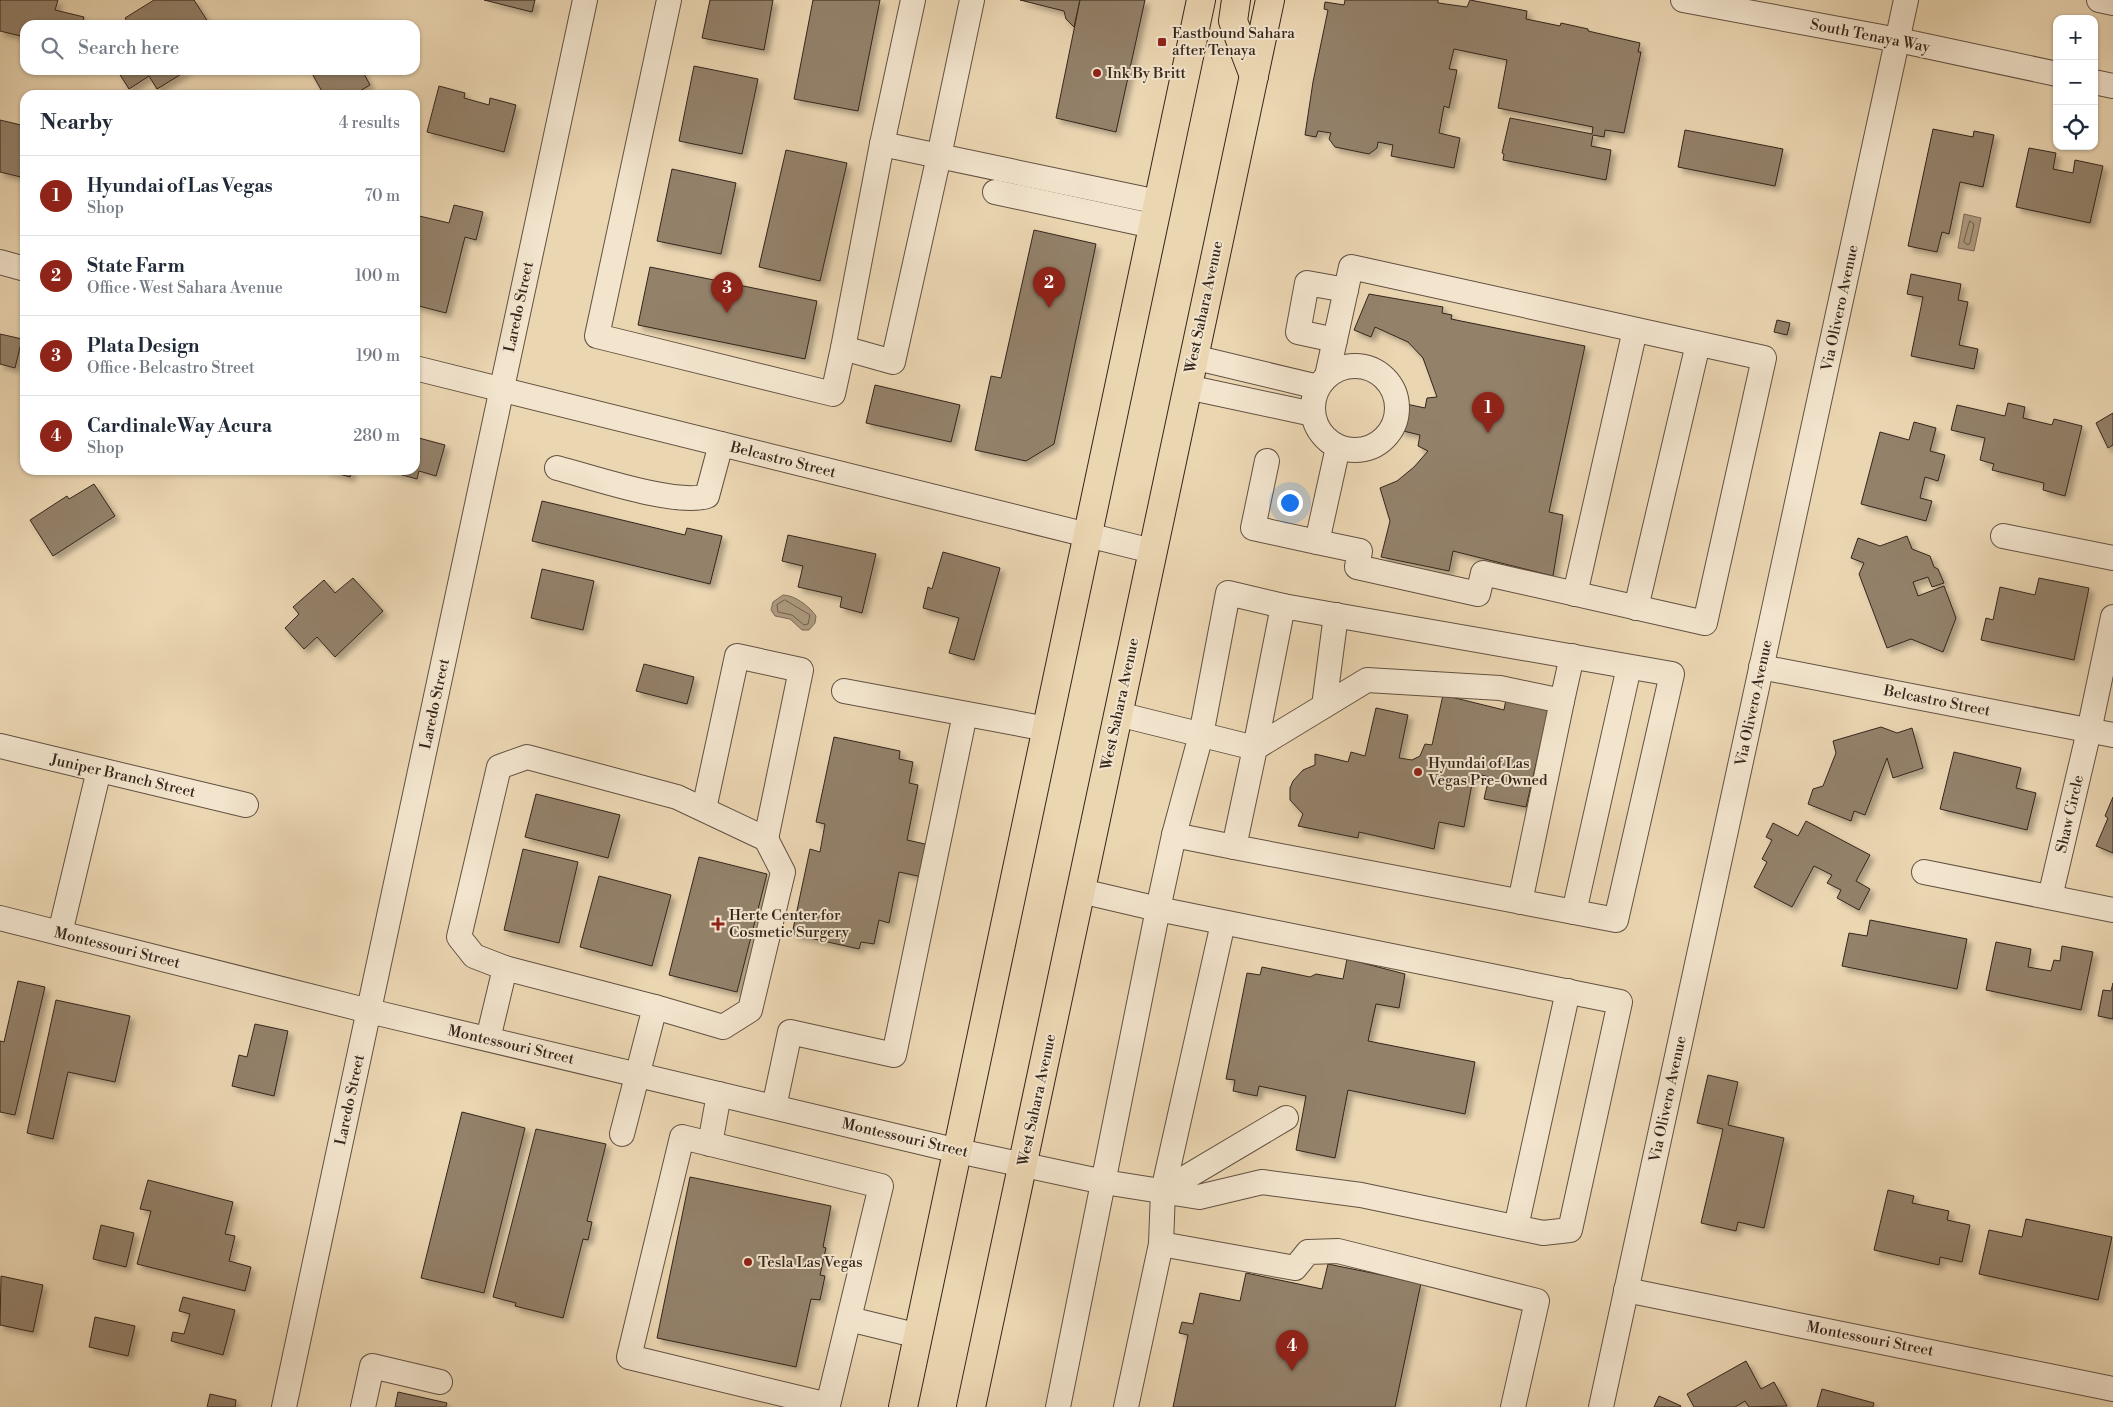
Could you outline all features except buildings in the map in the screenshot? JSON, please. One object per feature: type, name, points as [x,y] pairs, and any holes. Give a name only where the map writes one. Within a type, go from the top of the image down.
[{"type":"main road","points":[[903,1407],[1201,0]]},
{"type":"main road","points":[[1236,0],[1232,21],[1254,76]]},
{"type":"main road","name":"West Sahara Avenue","points":[[971,1407],[1270,0]]},
{"type":"street","name":"Laredo Street","points":[[284,1407],[585,0]]},
{"type":"street","points":[[668,0],[597,336],[833,394],[882,144],[913,0]]},
{"type":"street","points":[[843,348],[893,362],[972,0]]},
{"type":"street","name":"South Tenaya Way","points":[[1682,0],[1898,40],[2053,73]]},
{"type":"street","name":"Via Olivero Avenue","points":[[1601,1407],[1906,0]]},
{"type":"street","points":[[2100,0],[2113,2]]},
{"type":"street","points":[[2098,83],[2113,86]]},
{"type":"street","points":[[882,144],[1001,169],[1156,214]]},
{"type":"street","points":[[995,192],[1156,214]]},
{"type":"street","points":[[0,262],[20,267]]},
{"type":"street","points":[[1193,357],[1322,382],[1339,369],[1352,365],[1372,370],[1389,382],[1398,408],[1395,422],[1388,434],[1378,444],[1358,450],[1338,447],[1326,439],[1317,428],[1313,414],[1313,400],[1322,382],[1335,340],[1351,267],[1764,358],[1706,623],[1482,574],[1478,594],[1357,567],[1360,551],[1252,528],[1267,461]]},
{"type":"street","points":[[1335,340],[1298,332],[1307,283],[1346,290]]},
{"type":"street","points":[[1575,594],[1635,330]]},
{"type":"street","points":[[1636,608],[1698,344]]},
{"type":"street","name":"Belcastro Street","points":[[420,369],[1152,551]]},
{"type":"street","points":[[1187,387],[1313,414]]},
{"type":"street","points":[[557,468],[666,496],[696,499],[707,496],[720,444]]},
{"type":"street","points":[[1317,542],[1338,447]]},
{"type":"street","points":[[2003,536],[2113,558]]},
{"type":"street","points":[[1058,1407],[1158,909],[1174,835],[1201,735],[1228,593],[1283,606],[1672,674],[1616,920],[1174,835]]},
{"type":"street","points":[[1234,847],[1283,606]]},
{"type":"street","points":[[1324,706],[1336,615]]},
{"type":"street","name":"Shaw Circle","points":[[2050,897],[2089,731],[2113,617]]},
{"type":"street","points":[[704,809],[737,656],[802,670],[766,839]]},
{"type":"street","points":[[1520,902],[1572,656]]},
{"type":"street","points":[[1574,912],[1629,667]]},
{"type":"street","name":"Belcastro Street","points":[[1762,667],[2113,736]]},
{"type":"street","points":[[1118,714],[1255,748],[1367,680],[1500,688],[1562,701]]},
{"type":"street","points":[[844,691],[1047,729]]},
{"type":"street","points":[[774,1108],[790,1032],[894,1055],[965,714]]},
{"type":"street","name":"Juniper Branch Street","points":[[0,746],[246,805]]},
{"type":"street","points":[[527,757],[677,797],[704,809],[766,839],[783,872],[750,1010],[723,1027],[655,1007],[505,968],[474,956],[459,937],[499,766],[527,757]]},
{"type":"street","points":[[60,933],[100,770]]},
{"type":"street","points":[[1924,872],[2113,910]]},
{"type":"street","points":[[1081,892],[1223,923],[1568,991],[1516,1227]]},
{"type":"street","name":"Montessouri Street","points":[[0,918],[488,1040],[958,1151],[1104,1182],[1199,1197],[1262,1182],[1361,1195],[1543,1233],[1570,1230],[1620,1002],[1568,991]]},
{"type":"street","points":[[1126,1407],[1161,1244],[1163,1191],[1223,923]]},
{"type":"street","points":[[488,1040],[505,968]]},
{"type":"street","points":[[622,1134],[655,1007]]},
{"type":"street","points":[[710,1144],[719,1094]]},
{"type":"street","points":[[1163,1191],[1286,1118]]},
{"type":"street","points":[[682,1138],[710,1144],[881,1186],[828,1405],[629,1357],[682,1138]]},
{"type":"street","points":[[1161,1244],[1295,1268],[1308,1252],[1338,1251],[1537,1301],[1513,1407]]},
{"type":"street","name":"Montessouri Street","points":[[1626,1290],[2113,1389]]},
{"type":"street","points":[[849,1320],[919,1336]]},
{"type":"street","points":[[362,1407],[372,1366],[440,1382]]},
{"type":"water","points":[[1964,214],[1981,218],[1974,251],[1958,248]]},
{"type":"water","points":[[783,595],[802,602],[816,616],[815,623],[809,630],[802,630],[790,619],[775,616],[771,610],[773,602]]},
{"type":"place","name":"Eastbound Sahara after Tenaya","points":[[1162,42]]},
{"type":"place","name":"Ink By Britt","points":[[1097,73]]},
{"type":"place","name":"State Farm","points":[[1049,308]]},
{"type":"place","name":"Plata Design","points":[[727,313]]},
{"type":"place","name":"Hyundai of Las Vegas","points":[[1488,433]]},
{"type":"place","name":"Hyundai of Las Vegas Pre-Owned","points":[[1418,772]]},
{"type":"place","name":"Herte Center for Cosmetic Surgery","points":[[718,924]]},
{"type":"place","name":"Tesla Las Vegas","points":[[748,1262]]},
{"type":"place","name":"CardinaleWay Acura","points":[[1292,1371]]}]
